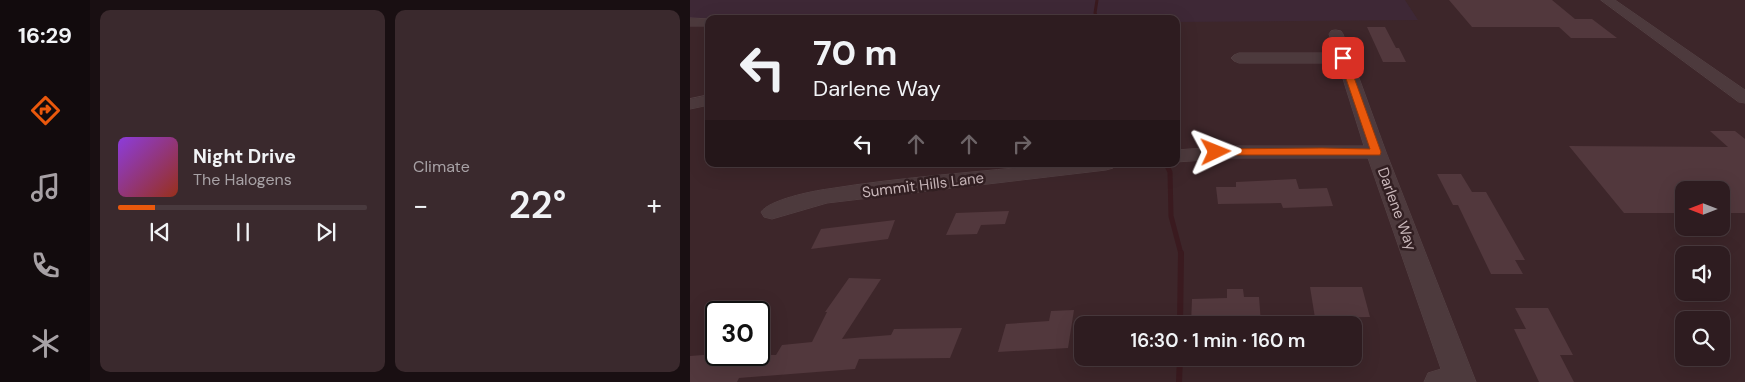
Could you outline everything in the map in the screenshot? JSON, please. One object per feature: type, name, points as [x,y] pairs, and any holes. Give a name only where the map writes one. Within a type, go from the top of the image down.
[{"type":"street","points":[[1607,0],[1745,98]]},
{"type":"street","points":[[690,22],[705,22]]},
{"type":"street","name":"Darlene Way","points":[[1336,34],[1454,381]]},
{"type":"street","points":[[1240,58],[1343,58]]},
{"type":"street","points":[[690,104],[705,101]]},
{"type":"street","points":[[1180,156],[1234,152],[1376,152]]},
{"type":"street","name":"Summit Hills Lane","points":[[772,212],[797,203],[827,196],[1052,167]]},
{"type":"shaded area","points":[[690,0],[1405,0],[1418,20],[1180,22],[1180,15],[705,15],[705,26],[690,26]]},
{"type":"building","points":[[1449,0],[1552,0],[1575,19],[1592,19],[1617,38],[1571,38],[1559,27],[1472,27]]},
{"type":"building","points":[[1367,27],[1385,27],[1406,62],[1383,62]]},
{"type":"building","points":[[1710,131],[1735,131],[1745,139],[1745,213],[1730,213],[1730,181],[1675,181],[1675,213],[1624,213],[1569,146],[1728,147]]},
{"type":"building","points":[[1437,174],[1461,174],[1472,192],[1486,192],[1525,260],[1515,260],[1523,274],[1491,274],[1458,205],[1453,205]]},
{"type":"building","points":[[1296,179],[1299,189],[1327,188],[1333,206],[1283,208],[1281,203],[1218,204],[1216,187],[1236,187],[1236,182]]},
{"type":"building","points":[[1009,211],[1005,224],[981,225],[977,234],[946,235],[956,213]]},
{"type":"building","points":[[895,220],[888,239],[811,249],[821,229]]},
{"type":"building","points":[[849,278],[881,279],[842,339],[891,335],[894,329],[962,328],[950,358],[859,359],[855,369],[739,378],[737,382],[690,382],[690,356],[705,355],[705,366],[770,366],[770,355],[776,355],[782,345],[812,342],[827,312],[825,312]]},
{"type":"building","points":[[1310,287],[1362,287],[1370,317],[1315,316]]},
{"type":"building","points":[[1227,289],[1243,289],[1244,297],[1259,297],[1260,316],[1191,316],[1192,299],[1227,298]]},
{"type":"building","points":[[1515,308],[1548,308],[1573,355],[1560,355],[1574,382],[1539,382],[1514,329],[1526,329]]},
{"type":"building","points":[[1074,310],[1068,348],[998,352],[1006,324],[1049,321],[1051,311]]},
{"type":"waterway","points":[[1096,15],[1097,0]]},
{"type":"waterway","points":[[1168,167],[1170,172],[1171,216],[1181,254]]},
{"type":"waterway","points":[[1180,316],[1181,254]]},
{"type":"waterway","points":[[1179,382],[1180,366]]},
{"type":"route","points":[[1216,152],[1376,152],[1343,58]]}]
